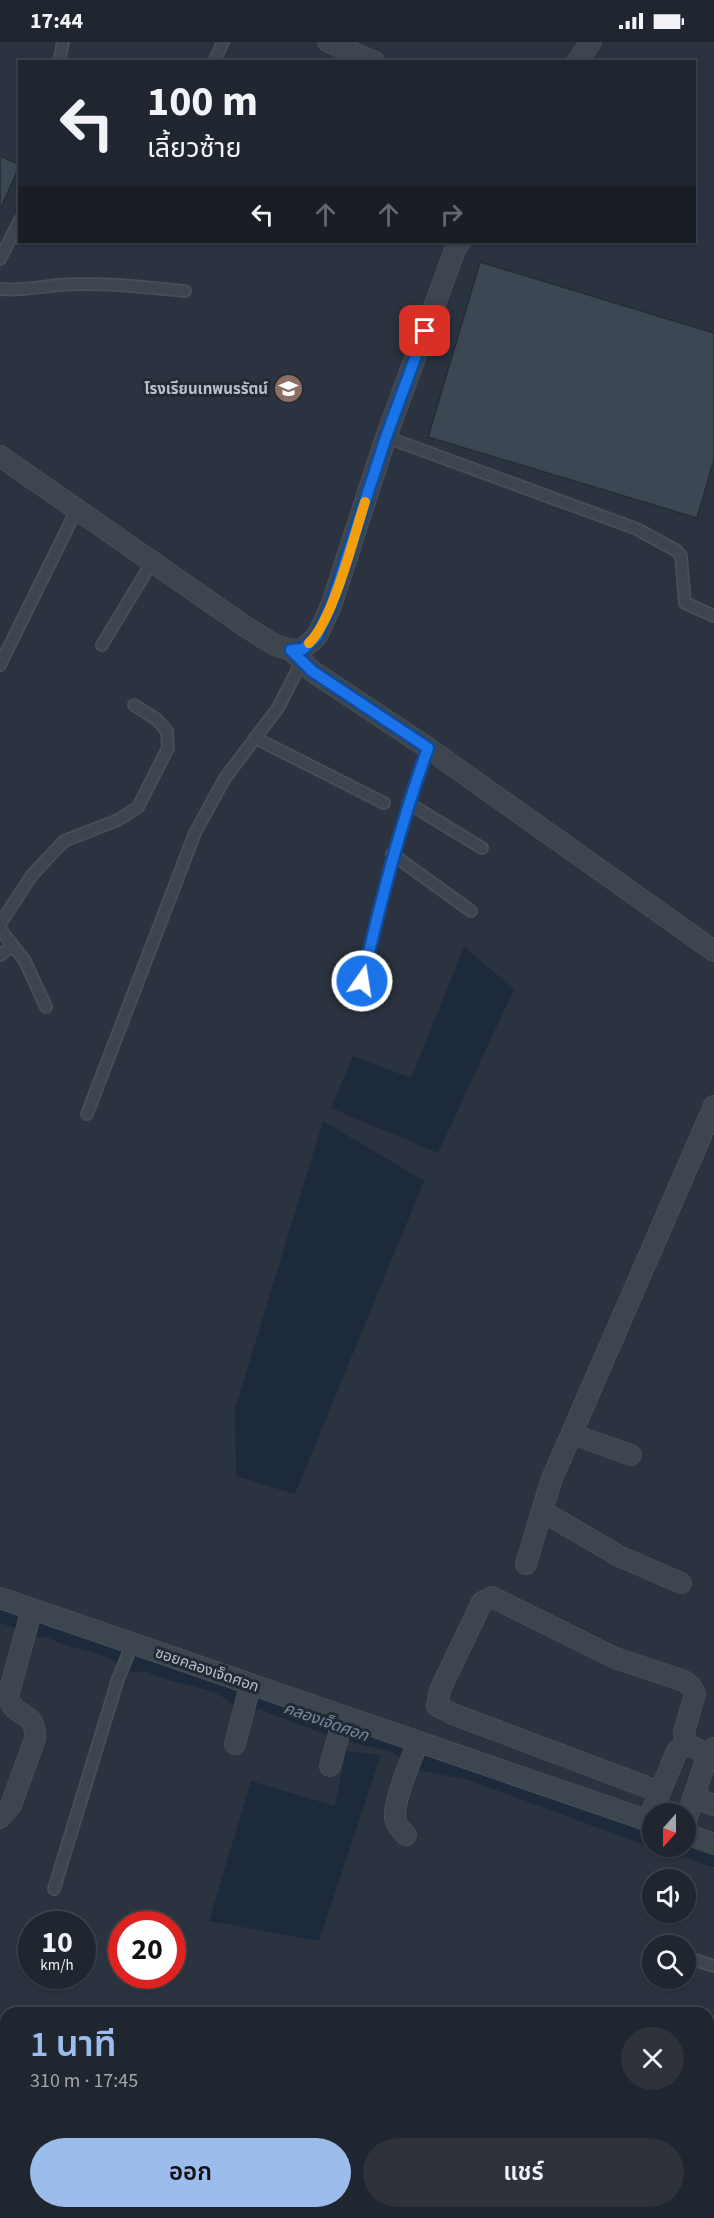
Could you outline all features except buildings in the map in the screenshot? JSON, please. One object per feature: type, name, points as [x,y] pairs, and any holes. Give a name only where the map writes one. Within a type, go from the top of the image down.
[{"type":"street","points":[[328,42],[370,60]]},
{"type":"street","points":[[578,60],[591,42]]},
{"type":"street","points":[[296,655],[317,636],[331,606],[386,437],[460,243]]},
{"type":"street","points":[[0,456],[246,627],[296,655],[312,671],[428,748],[714,951]]},
{"type":"street","points":[[526,1564],[551,1481],[714,1106]]},
{"type":"street","points":[[572,1434],[631,1455]]},
{"type":"street","points":[[542,1511],[620,1556],[681,1582]]},
{"type":"street","points":[[660,1792],[437,1706],[440,1690],[482,1602],[492,1597],[615,1658],[684,1681],[691,1686],[695,1694],[684,1732],[686,1744]]},
{"type":"street","name":"ซอยคลองเจ็ดศอก","points":[[0,1598],[31,1614],[248,1689],[340,1727],[417,1747],[642,1819]]},
{"type":"street","points":[[0,1818],[10,1805],[35,1739],[32,1720],[15,1709],[9,1702],[8,1696],[31,1614]]},
{"type":"street","points":[[235,1744],[248,1689]]},
{"type":"street","points":[[330,1766],[340,1727]]},
{"type":"street","points":[[656,1803],[677,1750],[686,1744],[711,1751],[691,1803]]},
{"type":"street","points":[[406,1835],[398,1827],[394,1817],[417,1747]]},
{"type":"street","points":[[693,1797],[714,1805]]},
{"type":"street","points":[[696,1838],[714,1844]]},
{"type":"lane","points":[[59,60],[63,42]]},
{"type":"lane","points":[[215,60],[223,42]]},
{"type":"lane","points":[[0,259],[18,223]]},
{"type":"lane","points":[[0,289],[16,291],[60,285],[114,285],[185,291]]},
{"type":"lane","points":[[386,437],[637,529],[677,551],[683,561],[685,603],[714,616]]},
{"type":"lane","points":[[0,665],[77,509]]},
{"type":"lane","points":[[102,645],[152,562]]},
{"type":"lane","points":[[87,1114],[195,832],[225,778],[278,708],[296,655]]},
{"type":"lane","points":[[46,1007],[25,961],[0,927],[32,875],[64,841],[118,820],[138,807],[168,748],[166,731],[156,719],[134,705]]},
{"type":"lane","points":[[255,738],[384,803]]},
{"type":"lane","points":[[362,981],[393,854],[428,748]]},
{"type":"lane","points":[[408,803],[482,848]]},
{"type":"lane","points":[[393,854],[471,911]]},
{"type":"lane","points":[[0,955],[13,946]]},
{"type":"lane","points":[[54,1889],[118,1679],[131,1650]]},
{"type":"lane","points":[[696,1960],[714,1966]]},
{"type":"water","points":[[464,947],[514,989],[438,1153],[331,1108],[353,1056],[411,1078]]},
{"type":"water","points":[[323,1121],[424,1181],[295,1494],[236,1476],[235,1409]]},
{"type":"water","points":[[346,1751],[381,1755],[319,1941],[209,1921],[251,1781],[335,1806]]},
{"type":"waterway","name":"คลองเจ็ดศอก","points":[[0,1613],[32,1628],[47,1628],[117,1652],[132,1663],[146,1662],[173,1672],[220,1684],[246,1703],[261,1700],[339,1730],[397,1744],[416,1761],[470,1771],[642,1834]]},
{"type":"waterway","name":"คลองเจ็ดศอก","points":[[696,1852],[714,1858]]},
{"type":"slow traffic","points":[[309,643],[317,636],[331,606],[365,502]]},
{"type":"place","name":"โรงเรียนเทพนรรัตน์","points":[[289,389]]},
{"type":"route","points":[[362,981],[393,854],[428,748],[312,671],[291,650],[303,649],[317,636],[331,606],[386,437],[425,331]]}]
